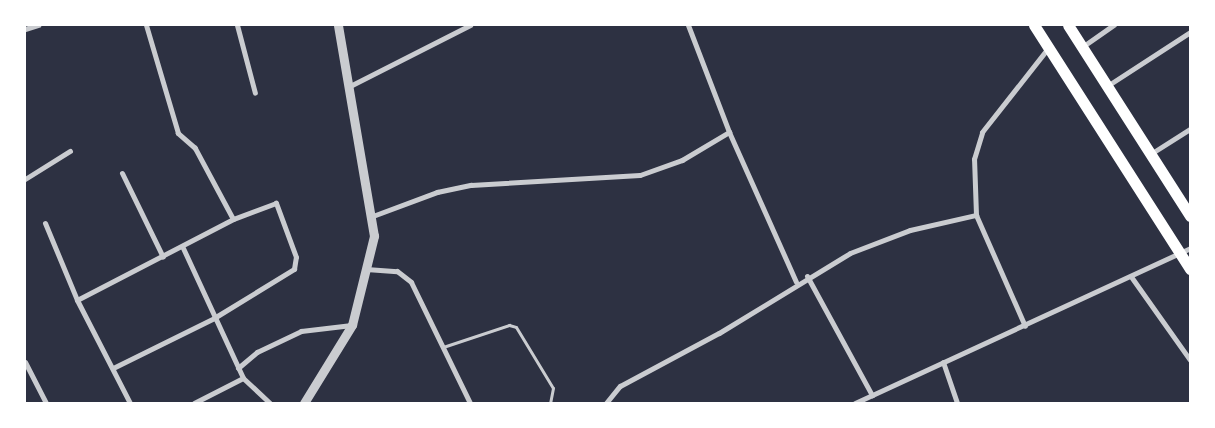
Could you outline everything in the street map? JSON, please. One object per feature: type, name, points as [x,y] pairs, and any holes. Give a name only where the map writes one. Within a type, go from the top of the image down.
[{"type":"highway","points":[[1034,25],[1185,251],[1190,269]]},
{"type":"highway","points":[[1068,25],[1106,86],[1189,210]]},
{"type":"street","points":[[25,30],[38,25]]},
{"type":"street","points":[[146,25],[178,133],[195,148],[233,219]]},
{"type":"street","points":[[237,25],[255,93]]},
{"type":"street","points":[[304,403],[352,325],[374,236],[347,87],[338,25]]},
{"type":"street","points":[[347,87],[470,25]]},
{"type":"street","points":[[688,25],[729,132],[796,282]]},
{"type":"street","points":[[1082,47],[1114,25]]},
{"type":"street","points":[[1106,86],[1190,32]]},
{"type":"street","points":[[1025,326],[976,215],[974,159],[982,132],[1048,48]]},
{"type":"street","points":[[1152,153],[1190,129]]},
{"type":"street","points":[[370,217],[437,192],[471,185],[640,176],[682,160],[729,132]]},
{"type":"street","points":[[25,179],[70,151]]},
{"type":"street","points":[[122,173],[163,257]]},
{"type":"street","points":[[77,300],[183,248],[233,219],[276,203],[296,263],[289,275],[214,318],[113,368]]},
{"type":"street","points":[[606,403],[620,386],[719,333],[807,276],[910,230],[976,215]]},
{"type":"street","points":[[45,223],[77,300],[130,403]]},
{"type":"street","points":[[183,248],[243,378],[270,403]]},
{"type":"street","points":[[855,403],[1132,278],[1185,251]]},
{"type":"street","points":[[366,269],[397,271],[411,282],[470,403]]},
{"type":"street","points":[[807,276],[872,395]]},
{"type":"street","points":[[1132,278],[1190,360]]},
{"type":"street","points":[[238,368],[257,352],[301,331],[352,325]]},
{"type":"street","points":[[25,362],[46,403]]},
{"type":"street","points":[[943,362],[957,403]]},
{"type":"street","points":[[194,403],[243,378]]},
{"type":"lane","points":[[443,347],[508,325],[516,327],[553,388],[550,403]]}]
